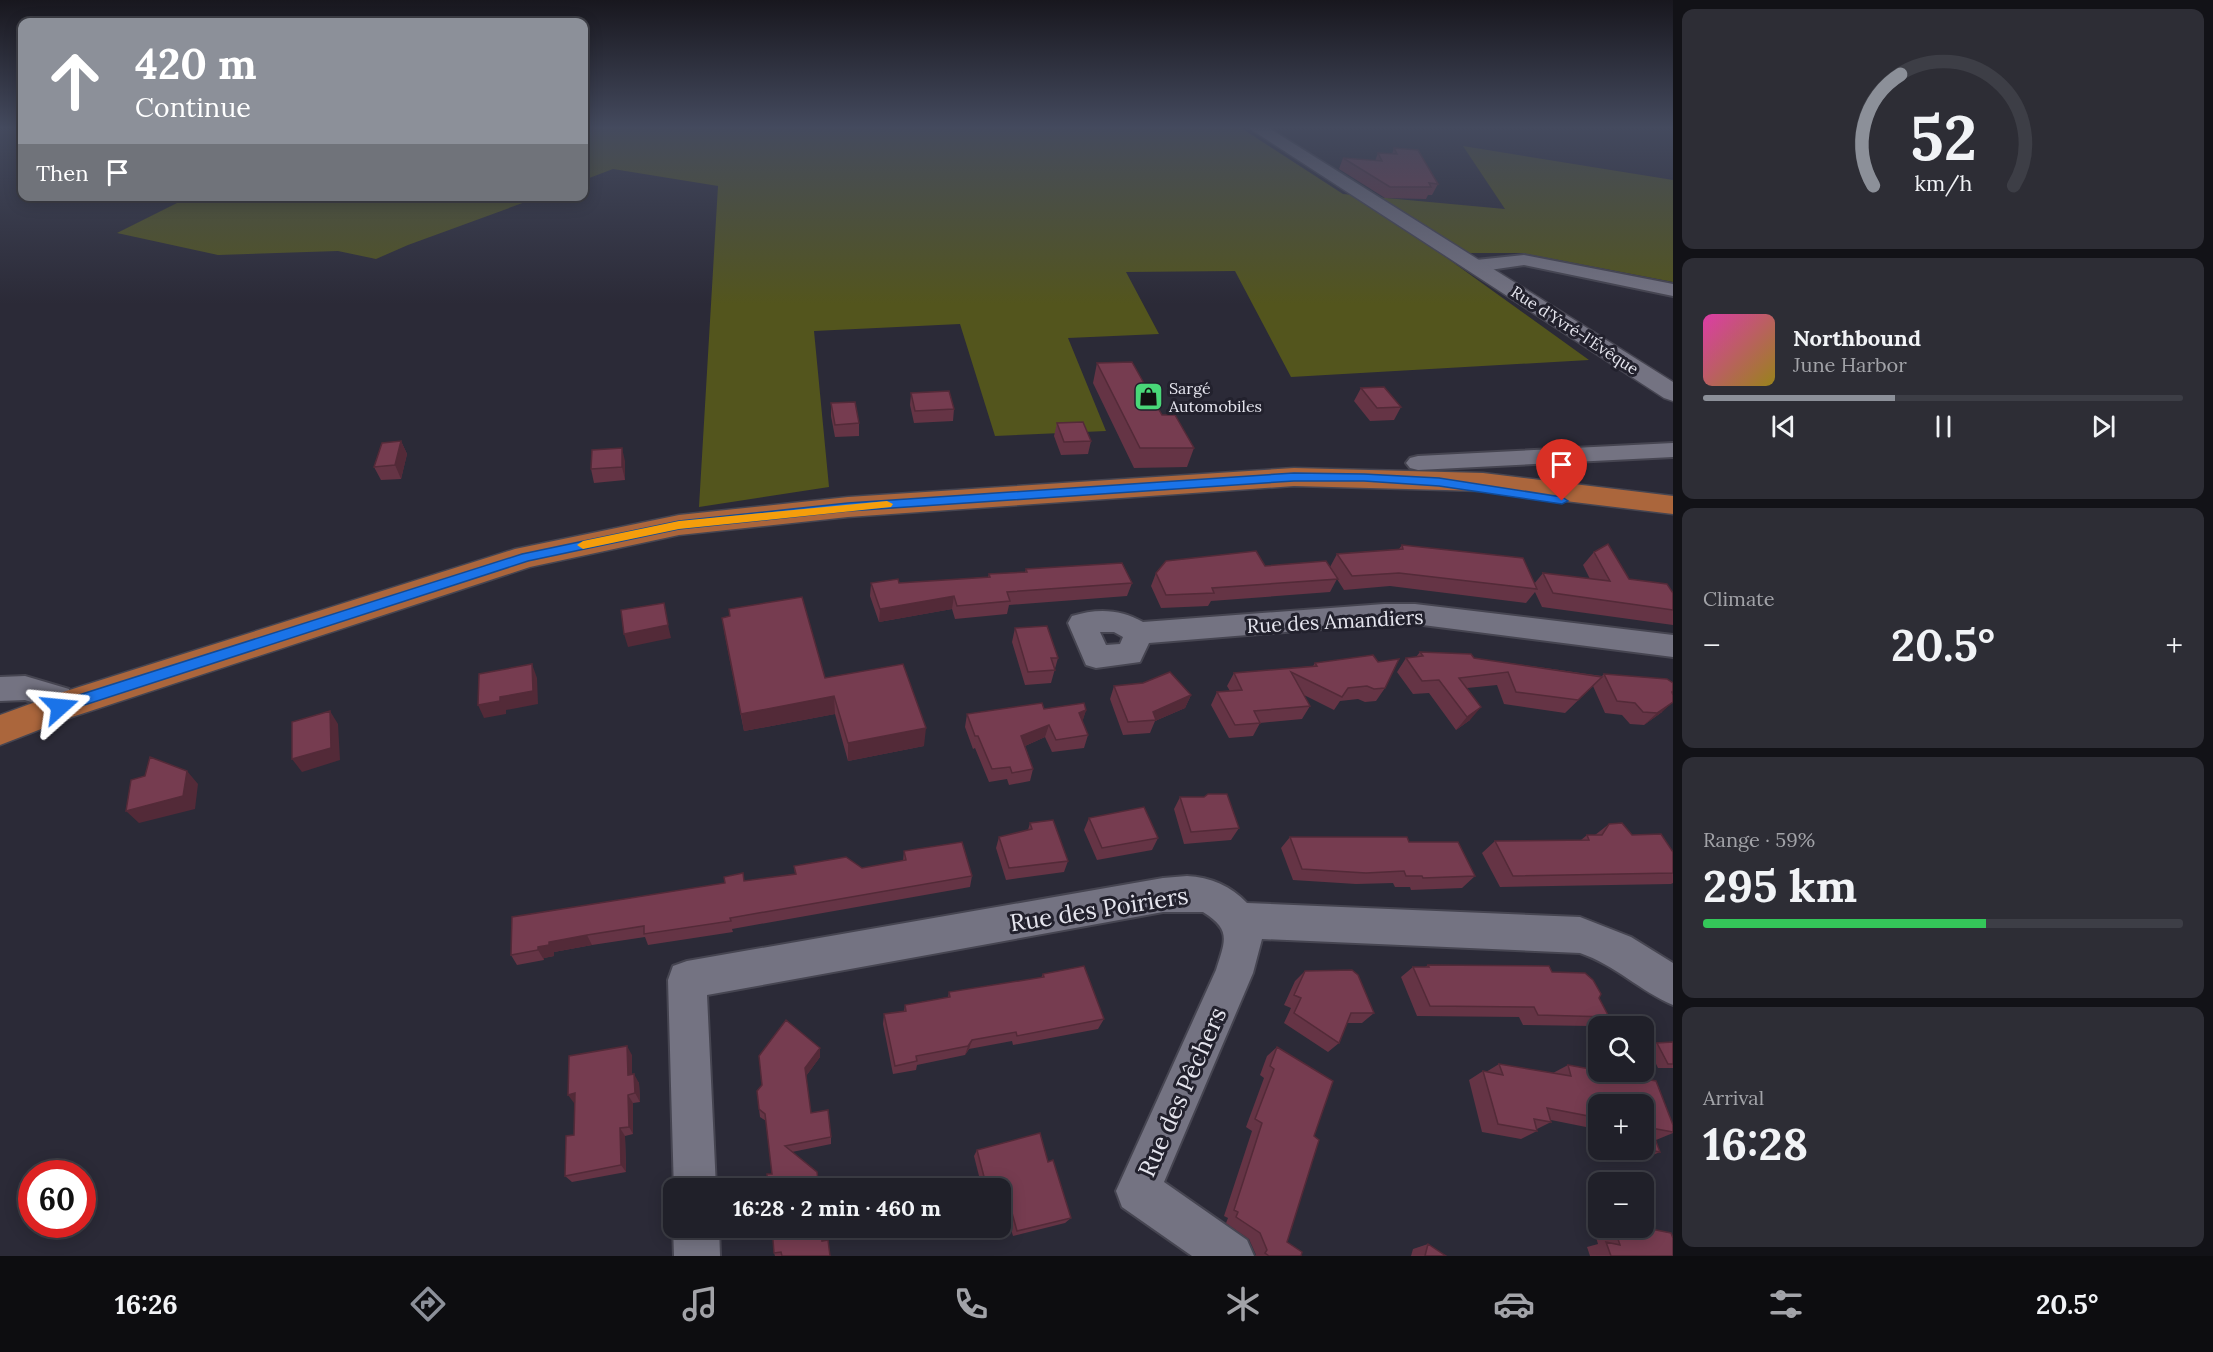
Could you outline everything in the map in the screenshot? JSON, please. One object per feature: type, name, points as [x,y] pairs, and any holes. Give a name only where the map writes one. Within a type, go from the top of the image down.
[{"type":"main road","points":[[0,730],[60,707],[526,557],[679,525],[848,507],[1294,477],[1364,477],[1439,482],[1484,482],[1673,505]]},
{"type":"main road","points":[[1439,482],[1673,520]]},
{"type":"street","name":"Rue d'Yvré-l'Évêque","points":[[1350,187],[1673,393]]},
{"type":"street","points":[[1476,266],[1513,260],[1533,261],[1673,290]]},
{"type":"street","points":[[1418,462],[1673,450]]},
{"type":"street","name":"Rue des Amandiers","points":[[1139,633],[1384,614],[1416,614],[1673,646]]},
{"type":"street","points":[[0,689],[26,688],[57,698],[60,707]]},
{"type":"street","name":"Rue des Poiriers","points":[[694,1178],[687,980],[1163,895],[1193,892],[1211,895],[1228,907],[1239,920]]},
{"type":"street","points":[[1239,920],[1580,935],[1602,942],[1629,955],[1673,986]]},
{"type":"street","name":"Rue des Pêchers","points":[[1232,1256],[1138,1191],[1234,973],[1244,939],[1239,920]]},
{"type":"street","points":[[696,1238],[697,1256]]},
{"type":"shaded area","points":[[718,187],[1332,187],[1343,194],[1505,209],[1490,187],[1673,187],[1673,282],[1522,253],[1440,253],[1589,360],[1291,377],[1235,271],[1126,272],[1159,334],[1068,338],[1106,431],[995,436],[960,324],[814,331],[829,487],[699,507]]},
{"type":"shaded area","points":[[181,201],[528,201],[376,259],[338,251],[218,255],[117,233]]},
{"type":"building","points":[[1132,362],[1162,415],[1175,415],[1194,448],[1140,448],[1097,363]]},
{"type":"building","points":[[1384,387],[1401,407],[1377,408],[1361,388]]},
{"type":"building","points":[[949,391],[954,409],[915,411],[911,393]]},
{"type":"building","points":[[855,402],[859,423],[835,425],[831,403]]},
{"type":"building","points":[[1083,422],[1091,441],[1064,442],[1057,423]]},
{"type":"building","points":[[401,441],[395,465],[374,467],[382,443]]},
{"type":"building","points":[[622,448],[622,467],[591,469],[592,450]]},
{"type":"building","points":[[1608,544],[1629,579],[1667,584],[1673,593],[1673,610],[1553,593],[1543,573],[1610,581],[1594,552]]},
{"type":"building","points":[[1402,545],[1523,558],[1537,589],[1399,573],[1352,576],[1337,554],[1403,549]]},
{"type":"building","points":[[1256,551],[1265,566],[1326,561],[1338,579],[1212,588],[1214,593],[1166,595],[1156,573],[1166,561]]},
{"type":"building","points":[[1122,563],[1132,583],[1007,592],[1010,601],[957,606],[954,596],[880,609],[871,583],[898,579],[899,583],[990,577],[989,574],[1027,572],[1026,569]]},
{"type":"building","points":[[802,597],[825,678],[903,664],[926,728],[848,743],[834,696],[741,714],[722,618],[730,616],[729,609]]},
{"type":"building","points":[[664,603],[668,625],[624,634],[621,610]]},
{"type":"building","points":[[1047,626],[1058,658],[1051,658],[1055,670],[1028,672],[1015,628]]},
{"type":"building","points":[[1420,652],[1471,654],[1474,658],[1602,677],[1578,700],[1516,692],[1508,672],[1459,678],[1481,707],[1467,717],[1439,680],[1422,681],[1406,658],[1423,656]]},
{"type":"building","points":[[1373,655],[1378,662],[1399,659],[1385,688],[1374,689],[1367,686],[1348,688],[1342,697],[1291,672],[1310,706],[1254,711],[1260,723],[1235,725],[1217,692],[1242,690],[1234,673],[1317,666],[1315,663]]},
{"type":"building","points":[[532,664],[533,691],[500,697],[500,701],[478,705],[479,674]]},
{"type":"building","points":[[1170,672],[1191,695],[1153,712],[1156,720],[1128,722],[1114,686],[1143,683]]},
{"type":"building","points":[[1604,674],[1667,679],[1673,683],[1673,702],[1657,713],[1643,712],[1635,703],[1617,701]]},
{"type":"building","points":[[1042,703],[1044,709],[1084,703],[1086,710],[1079,713],[1088,735],[1056,740],[1049,725],[1021,736],[1033,769],[1012,773],[1010,767],[992,769],[978,736],[975,736],[967,714]]},
{"type":"building","points":[[330,711],[331,748],[292,759],[292,722]]},
{"type":"building","points":[[150,757],[187,771],[183,796],[126,811],[131,780],[145,776]]},
{"type":"building","points":[[1208,794],[1227,794],[1239,828],[1191,832],[1180,797],[1204,797]]},
{"type":"building","points":[[1144,807],[1158,838],[1102,848],[1089,818]]},
{"type":"building","points":[[1053,820],[1068,861],[1009,868],[999,837],[1032,829],[1030,823]]},
{"type":"building","points":[[1622,823],[1632,835],[1661,834],[1673,852],[1673,873],[1513,876],[1495,841],[1589,840],[1587,835],[1602,835],[1609,824]]},
{"type":"building","points":[[1290,837],[1407,837],[1409,842],[1458,842],[1475,876],[1423,878],[1422,876],[1406,876],[1404,871],[1366,873],[1302,869]]},
{"type":"building","points":[[962,842],[972,876],[730,918],[731,921],[644,934],[644,926],[587,935],[549,942],[549,945],[538,947],[538,950],[511,955],[512,917],[725,883],[724,877],[743,873],[744,881],[796,874],[794,866],[846,857],[862,868],[906,860],[904,851]]},
{"type":"building","points":[[1428,965],[1549,966],[1552,972],[1585,973],[1593,980],[1601,994],[1599,998],[1608,1016],[1538,1015],[1534,1007],[1430,1006],[1413,967],[1429,967]]},
{"type":"building","points":[[1084,966],[1104,1019],[1017,1036],[1016,1032],[972,1040],[968,1046],[916,1056],[917,1061],[895,1066],[884,1014],[906,1011],[905,1005],[950,997],[949,992],[1044,977],[1043,974]]},
{"type":"building","points":[[1352,970],[1358,975],[1374,1013],[1351,1013],[1339,1043],[1294,1013],[1301,998],[1294,995],[1305,971]]},
{"type":"building","points":[[786,1020],[820,1048],[805,1068],[811,1113],[828,1110],[831,1137],[785,1146],[817,1172],[818,1178],[767,1178],[767,1174],[772,1174],[765,1114],[759,1109],[757,1091],[762,1085],[759,1056]]},
{"type":"building","points":[[1673,1042],[1673,1064],[1668,1064],[1657,1043]]},
{"type":"building","points":[[627,1046],[628,1075],[634,1074],[635,1093],[628,1095],[629,1127],[620,1128],[621,1165],[565,1176],[566,1136],[574,1135],[575,1093],[568,1095],[569,1056]]},
{"type":"building","points":[[1277,1047],[1333,1081],[1314,1136],[1319,1140],[1287,1242],[1302,1252],[1301,1256],[1269,1256],[1265,1253],[1267,1250],[1260,1233],[1236,1217],[1238,1212],[1234,1210],[1262,1123],[1255,1119],[1274,1069],[1270,1066]]},
{"type":"building","points":[[1499,1064],[1571,1076],[1568,1065],[1588,1069],[1588,1082],[1656,1081],[1673,1125],[1673,1132],[1654,1129],[1654,1094],[1588,1094],[1588,1116],[1547,1108],[1551,1122],[1534,1119],[1537,1131],[1498,1124],[1483,1071],[1503,1075]]},
{"type":"building","points":[[1040,1133],[1048,1162],[1053,1160],[1071,1218],[1017,1231],[1011,1209],[1011,1178],[984,1178],[977,1150]]},
{"type":"building","points":[[1654,1136],[1660,1152],[1654,1151]]},
{"type":"building","points":[[1654,1230],[1671,1233],[1673,1256],[1611,1256],[1606,1242],[1620,1245],[1618,1238],[1654,1238]]},
{"type":"building","points":[[773,1238],[822,1238],[822,1241],[828,1240],[830,1256],[782,1256],[781,1252],[774,1253]]},
{"type":"building","points":[[1428,1244],[1446,1256],[1425,1256]]},
{"type":"slow traffic","points":[[583,545],[679,525],[887,504]]},
{"type":"place","name":"Sargé Automobiles","points":[[1148,397]]},
{"type":"route","points":[[60,707],[526,557],[679,525],[848,507],[1294,477],[1364,477],[1439,482],[1562,501]]}]
